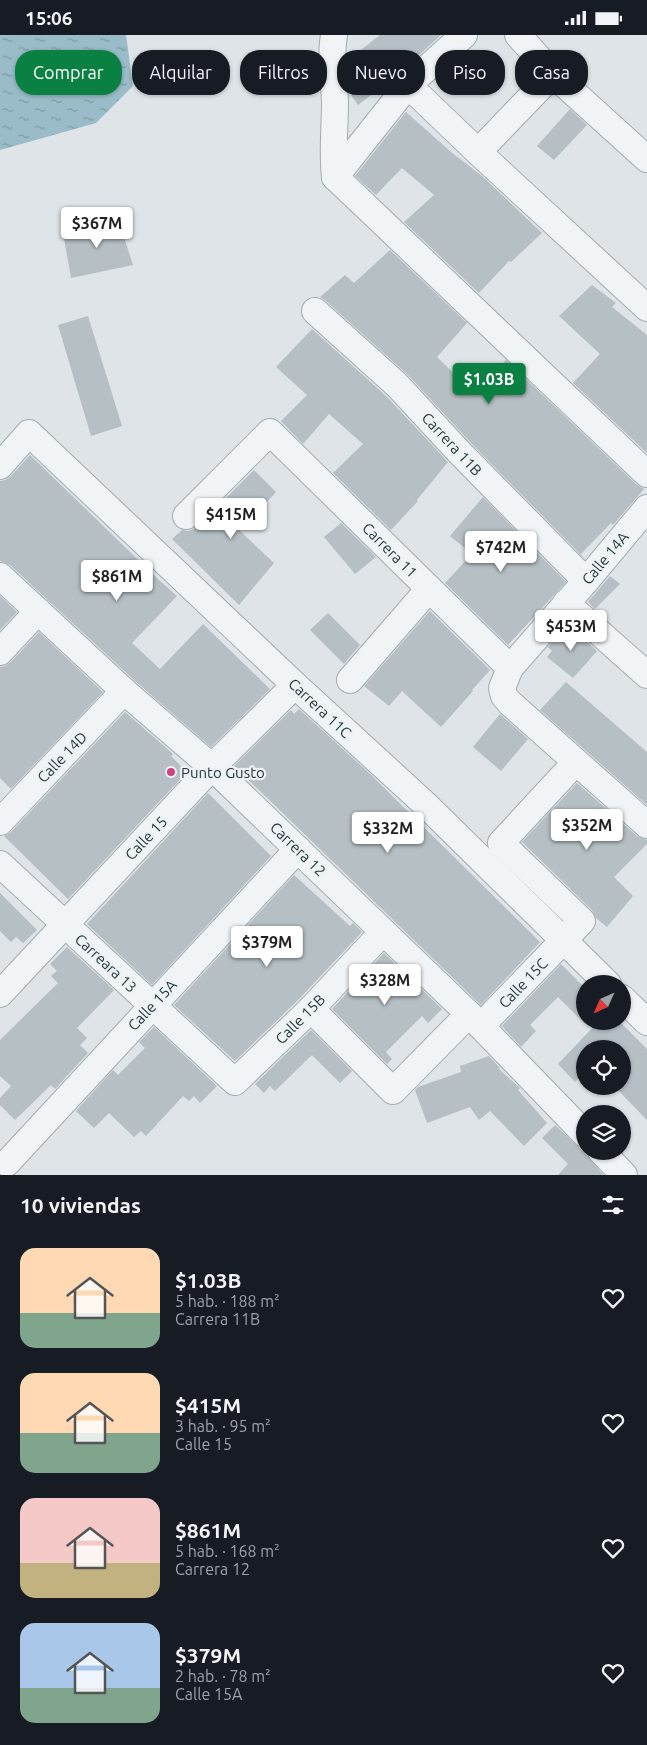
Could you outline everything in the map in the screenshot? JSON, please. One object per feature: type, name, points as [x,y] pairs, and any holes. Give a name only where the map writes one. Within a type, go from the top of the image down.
[{"type":"street","points":[[334,35],[331,52],[335,101],[332,158],[335,177],[647,474]]},
{"type":"street","points":[[425,70],[464,35]]},
{"type":"street","points":[[518,35],[531,50]]},
{"type":"street","points":[[335,177],[400,95]]},
{"type":"street","points":[[418,95],[647,308]]},
{"type":"street","points":[[478,152],[533,95]]},
{"type":"street","points":[[576,95],[647,159]]},
{"type":"street","name":"Carrera 11B","points":[[315,311],[397,385],[460,453],[586,581]]},
{"type":"street","name":"Carrera 11","points":[[186,516],[270,432],[510,667]]},
{"type":"street","name":"Carrera 11C","points":[[0,466],[29,433],[295,685],[425,804],[599,975]]},
{"type":"street","name":"Calle 14A","points":[[575,763],[510,703],[504,696],[502,688],[510,667],[645,514]]},
{"type":"street","name":"Carrera 12","points":[[0,576],[124,691],[212,767],[475,1020],[576,1125]]},
{"type":"street","points":[[350,680],[429,589]]},
{"type":"street","points":[[566,603],[647,675]]},
{"type":"street","points":[[0,652],[38,611]]},
{"type":"street","name":"Calle 15","points":[[0,994],[212,767],[295,685]]},
{"type":"street","name":"Calle 14D","points":[[0,822],[124,691]]},
{"type":"street","points":[[575,763],[647,825]]},
{"type":"street","name":"Calle 15C","points":[[311,1009],[393,1091],[564,941],[582,921],[501,843],[575,763]]},
{"type":"street","name":"Calle 15A","points":[[7,1163],[298,849]]},
{"type":"street","name":"Carreara 13","points":[[0,864],[235,1082]]},
{"type":"street","name":"Calle 15B","points":[[235,1082],[311,1009],[384,931]]},
{"type":"street","points":[[631,1007],[647,1022]]},
{"type":"street","points":[[610,1160],[624,1175]]},
{"type":"water","points":[[0,35],[126,35],[132,87],[96,123],[0,150]]},
{"type":"building","points":[[380,35],[441,35],[424,50],[361,50]]},
{"type":"building","points":[[351,95],[371,95],[358,105]]},
{"type":"building","points":[[570,109],[587,125],[554,160],[537,146]]},
{"type":"building","points":[[406,112],[451,152],[482,176],[542,233],[511,262],[509,261],[479,293],[404,222],[434,195],[402,168],[376,195],[355,176]]},
{"type":"building","points":[[118,219],[133,265],[71,278],[63,233]]},
{"type":"building","points":[[390,250],[467,323],[437,357],[476,395],[506,360],[637,485],[644,489],[613,525],[611,523],[581,554],[585,559],[471,443],[408,375],[320,297],[345,275],[354,283]]},
{"type":"building","points":[[592,285],[616,303],[612,307],[647,335],[647,453],[573,383],[600,354],[559,316]]},
{"type":"building","points":[[88,316],[122,426],[91,436],[58,325]]},
{"type":"building","points":[[312,329],[386,396],[448,462],[418,501],[391,530],[333,473],[363,444],[329,414],[303,444],[281,421],[307,395],[276,367]]},
{"type":"building","points":[[30,455],[177,596],[132,643],[160,669],[203,624],[270,689],[211,747],[134,680],[10,565],[0,561],[0,481],[11,476]]},
{"type":"building","points":[[254,470],[276,492],[240,531],[274,563],[239,605],[172,539],[182,530],[189,531],[197,527]]},
{"type":"building","points":[[483,497],[566,582],[508,645],[445,583],[472,554],[450,536]]},
{"type":"building","points":[[341,523],[376,557],[355,574],[324,537]]},
{"type":"building","points":[[610,576],[620,584],[595,609],[588,602]]},
{"type":"building","points":[[0,596],[17,612],[0,630]]},
{"type":"building","points":[[430,611],[490,670],[441,727],[402,691],[389,706],[364,686]]},
{"type":"building","points":[[328,613],[360,645],[344,664],[310,630]]},
{"type":"building","points":[[568,625],[597,651],[573,678],[547,657],[552,651],[548,647]]},
{"type":"building","points":[[39,632],[103,692],[11,789],[0,778],[0,667],[11,662]]},
{"type":"building","points":[[566,682],[647,752],[647,805],[540,710]]},
{"type":"building","points":[[299,709],[368,772],[540,942],[481,1005],[234,766],[291,710],[294,714]]},
{"type":"building","points":[[125,712],[173,754],[171,756],[187,772],[68,899],[4,836],[11,832]]},
{"type":"building","points":[[500,714],[528,739],[501,771],[473,747]]},
{"type":"building","points":[[577,783],[637,836],[647,840],[647,844],[614,877],[633,896],[607,927],[522,842]]},
{"type":"building","points":[[208,793],[271,856],[152,985],[87,924]]},
{"type":"building","points":[[294,875],[350,926],[353,923],[362,932],[300,998],[235,1061],[174,1005]]},
{"type":"building","points":[[0,893],[37,930],[23,943],[16,937],[11,942],[0,931]]},
{"type":"building","points":[[67,947],[114,990],[77,1028],[87,1038],[80,1045],[88,1053],[55,1089],[51,1085],[15,1120],[0,1105],[0,1098],[11,1086],[0,1076],[0,1040],[58,983],[51,976],[57,971],[50,964]]},
{"type":"building","points":[[384,953],[442,1009],[428,1023],[422,1016],[386,1052],[392,1059],[387,1064],[332,1009]]},
{"type":"building","points":[[561,964],[576,979],[576,1015],[558,997],[530,1025],[536,1031],[521,1047],[502,1026]]},
{"type":"building","points":[[154,1027],[217,1086],[200,1103],[194,1096],[189,1101],[183,1096],[146,1136],[141,1131],[134,1137],[109,1113],[94,1128],[76,1111],[113,1070],[118,1075],[145,1048],[139,1042]]},
{"type":"building","points":[[311,1030],[352,1071],[340,1083],[312,1055],[275,1091],[270,1086],[264,1093],[255,1084]]},
{"type":"building","points":[[590,1030],[628,1030],[647,1049],[647,1120],[623,1095],[631,1095],[631,1040],[581,1040]]},
{"type":"building","points":[[576,1045],[575,1082],[558,1064]]},
{"type":"building","points":[[489,1056],[499,1069],[520,1088],[518,1090],[547,1123],[524,1146],[490,1111],[479,1120],[470,1107],[427,1123],[415,1090],[418,1087],[461,1072],[460,1066]]},
{"type":"building","points":[[555,1125],[576,1145],[576,1160],[591,1160],[603,1175],[558,1175],[568,1164],[542,1138]]},
{"type":"place","name":"Punto Gusto","points":[[171,772]]}]
